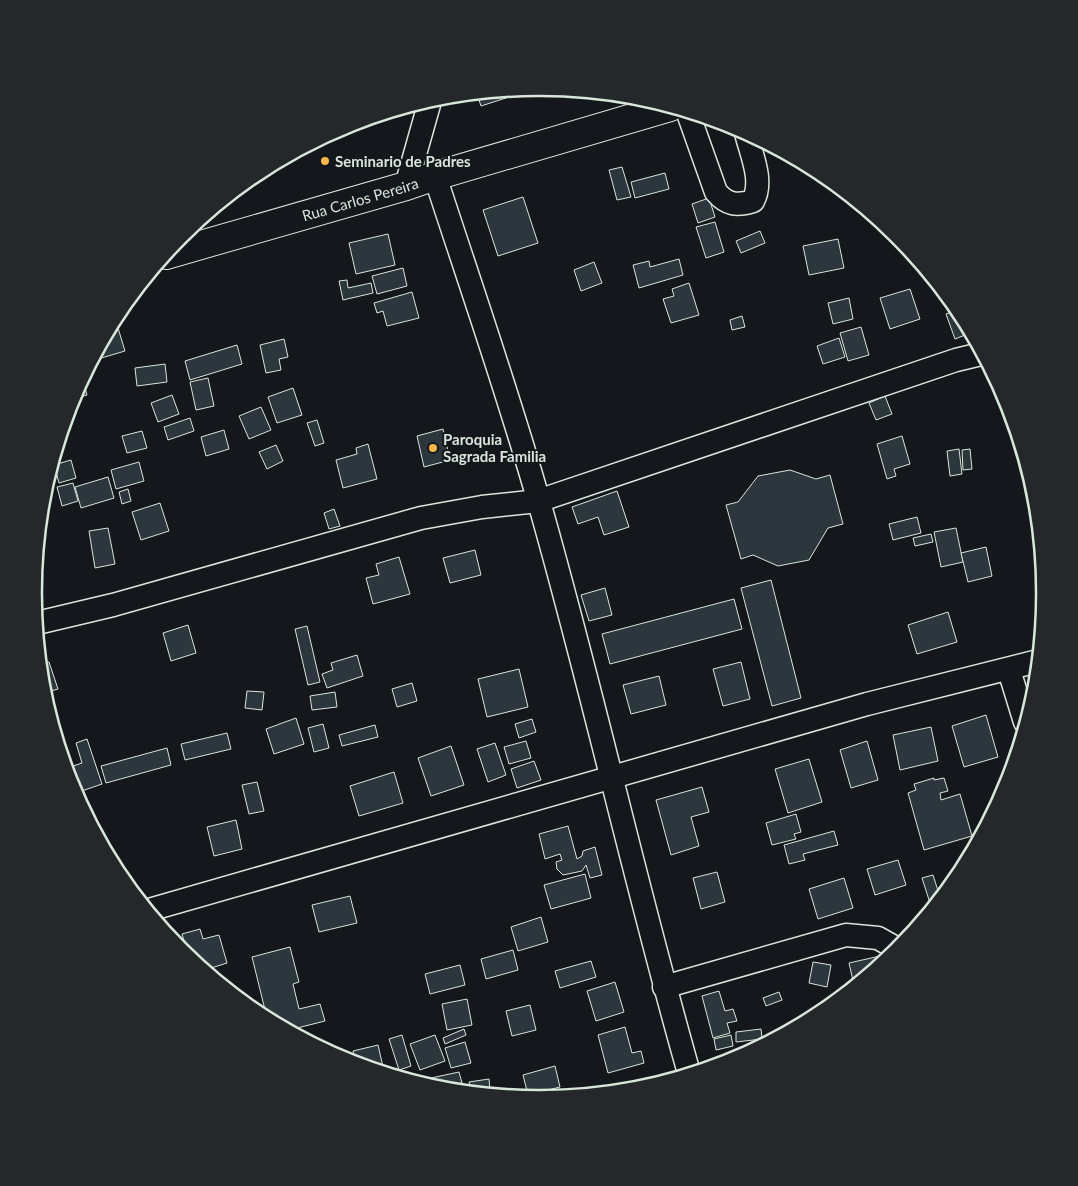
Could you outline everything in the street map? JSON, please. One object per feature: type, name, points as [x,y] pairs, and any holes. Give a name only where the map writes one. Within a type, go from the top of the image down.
[{"type":"main road","name":"Rua Carlos Pereira","points":[[180,251],[657,111]]},
{"type":"street","points":[[406,186],[428,109]]},
{"type":"street","points":[[691,120],[716,192],[724,201],[738,205],[753,201],[758,192],[748,143]]},
{"type":"street","points":[[435,176],[538,501],[613,778],[664,986],[687,1067]]},
{"type":"street","points":[[44,621],[113,605],[421,518],[482,507],[538,501],[956,360],[975,356]]},
{"type":"street","points":[[156,908],[867,704],[1030,663]]},
{"type":"street","points":[[1009,670],[1021,711]]},
{"type":"street","points":[[664,986],[846,935],[878,938],[889,944]]},
{"type":"building","points":[[505,98],[481,106],[479,101]]},
{"type":"building","points":[[622,167],[631,197],[617,200],[609,170]]},
{"type":"building","points":[[665,173],[669,189],[635,198],[631,182]]},
{"type":"building","points":[[523,197],[538,243],[498,256],[483,210]]},
{"type":"building","points":[[709,198],[715,217],[698,223],[692,204]]},
{"type":"building","points":[[715,222],[724,252],[706,258],[696,227]]},
{"type":"building","points":[[760,231],[765,243],[741,253],[736,241]]},
{"type":"building","points":[[388,234],[395,265],[356,274],[349,243]]},
{"type":"building","points":[[838,239],[844,268],[809,275],[803,246]]},
{"type":"building","points":[[679,259],[683,275],[639,288],[633,265],[649,261],[650,267]]},
{"type":"building","points":[[594,262],[602,283],[581,291],[574,270]]},
{"type":"building","points":[[403,268],[407,286],[377,294],[372,276]]},
{"type":"building","points":[[347,280],[348,288],[371,283],[373,293],[343,300],[339,281]]},
{"type":"building","points":[[689,283],[699,315],[671,323],[663,299],[674,296],[672,289]]},
{"type":"building","points":[[910,289],[920,319],[890,329],[880,298]]},
{"type":"building","points":[[412,292],[419,318],[387,326],[383,311],[377,313],[374,303]]},
{"type":"building","points":[[849,298],[853,319],[833,324],[828,303]]},
{"type":"building","points":[[949,313],[963,336],[955,339],[946,314]]},
{"type":"building","points":[[742,316],[745,327],[732,330],[730,320]]},
{"type":"building","points":[[861,327],[869,355],[848,361],[840,333]]},
{"type":"building","points":[[118,329],[125,351],[102,358]]},
{"type":"building","points":[[839,338],[845,357],[823,364],[817,346]]},
{"type":"building","points":[[284,339],[288,357],[279,359],[281,370],[266,373],[260,345]]},
{"type":"building","points":[[237,345],[242,364],[190,380],[185,361]]},
{"type":"building","points":[[165,364],[167,382],[137,386],[135,368]]},
{"type":"building","points":[[208,378],[214,406],[196,410],[190,382]]},
{"type":"building","points":[[293,388],[302,415],[277,423],[268,397]]},
{"type":"building","points":[[172,395],[179,414],[158,422],[151,403]]},
{"type":"building","points":[[885,396],[892,414],[876,420],[869,403]]},
{"type":"building","points":[[261,407],[271,430],[249,439],[239,416]]},
{"type":"building","points":[[190,418],[194,431],[168,440],[164,427]]},
{"type":"building","points":[[317,420],[324,443],[315,446],[307,423]]},
{"type":"building","name":"Paroquia Sagrada Familia","points":[[443,429],[450,460],[424,467],[417,436]]},
{"type":"building","points":[[224,430],[229,449],[206,456],[201,437]]},
{"type":"building","points":[[142,431],[147,448],[127,453],[122,436]]},
{"type":"building","points":[[902,436],[910,464],[894,469],[896,476],[887,479],[877,444]]},
{"type":"building","points":[[368,444],[377,479],[343,488],[336,460],[357,454],[356,448]]},
{"type":"building","points":[[276,445],[283,461],[267,469],[259,452]]},
{"type":"building","points":[[959,449],[962,474],[950,476],[947,451]]},
{"type":"building","points":[[970,449],[972,469],[963,470],[962,450]]},
{"type":"building","points":[[71,460],[76,478],[59,483],[57,475],[59,463]]},
{"type":"building","points":[[139,462],[144,481],[116,489],[111,470]]},
{"type":"building","points":[[790,470],[816,479],[830,475],[843,524],[828,528],[809,560],[778,566],[753,555],[741,559],[726,505],[738,502],[758,476]]},
{"type":"building","points":[[108,477],[114,498],[81,508],[75,487]]},
{"type":"building","points":[[73,483],[78,501],[62,506],[57,487]]},
{"type":"building","points":[[128,489],[131,501],[122,504],[119,492]]},
{"type":"building","points":[[617,491],[629,527],[604,535],[598,517],[578,524],[572,507]]},
{"type":"building","points":[[160,503],[169,531],[141,540],[132,512]]},
{"type":"building","points":[[334,509],[340,526],[329,529],[324,513]]},
{"type":"building","points":[[917,517],[921,533],[893,540],[889,524]]},
{"type":"building","points":[[108,528],[115,564],[95,568],[89,531]]},
{"type":"building","points":[[956,528],[963,562],[941,567],[934,532]]},
{"type":"building","points":[[931,534],[933,542],[915,546],[913,538]]},
{"type":"building","points":[[986,547],[992,576],[968,582],[961,553]]},
{"type":"building","points":[[475,550],[481,575],[450,583],[443,558]]},
{"type":"building","points":[[399,557],[410,594],[373,604],[366,578],[379,575],[376,564]]},
{"type":"building","points":[[771,580],[801,698],[772,706],[741,588]]},
{"type":"building","points":[[605,588],[612,615],[589,621],[581,595]]},
{"type":"building","points":[[734,599],[742,629],[610,664],[602,634]]},
{"type":"building","points":[[948,612],[957,642],[917,654],[908,625]]},
{"type":"building","points":[[188,625],[196,653],[171,661],[163,633]]},
{"type":"building","points":[[307,626],[320,682],[308,685],[295,629]]},
{"type":"building","points":[[357,655],[363,676],[327,688],[322,674],[333,670],[331,663]]},
{"type":"building","points":[[48,662],[58,689],[52,691],[52,690]]},
{"type":"building","points":[[741,662],[750,699],[723,706],[713,669]]},
{"type":"building","points":[[519,669],[528,707],[487,717],[478,679]]},
{"type":"building","points":[[659,676],[666,705],[631,714],[623,685]]},
{"type":"building","points":[[412,683],[417,701],[397,707],[392,689]]},
{"type":"building","points":[[247,691],[264,692],[262,710],[245,708]]},
{"type":"building","points":[[335,692],[337,707],[312,710],[310,696]]},
{"type":"building","points":[[986,715],[998,757],[964,767],[952,726]]},
{"type":"building","points":[[296,718],[304,744],[274,754],[266,729]]},
{"type":"building","points":[[532,719],[536,732],[519,738],[515,724]]},
{"type":"building","points":[[323,724],[329,748],[314,752],[308,728]]},
{"type":"building","points":[[375,725],[378,737],[342,746],[339,735]]},
{"type":"building","points":[[931,727],[938,761],[900,770],[893,735]]},
{"type":"building","points":[[227,733],[231,749],[185,760],[181,744]]},
{"type":"building","points":[[87,739],[102,784],[83,790],[74,766],[82,763],[76,743]]},
{"type":"building","points":[[526,741],[531,758],[509,764],[504,747]]},
{"type":"building","points":[[867,741],[878,780],[851,788],[840,750]]},
{"type":"building","points":[[495,743],[506,775],[488,782],[477,749]]},
{"type":"building","points":[[451,746],[464,785],[431,796],[418,758]]},
{"type":"building","points":[[167,748],[171,765],[106,783],[101,766]]},
{"type":"building","points":[[809,759],[822,802],[788,813],[775,769]]},
{"type":"building","points":[[534,761],[541,780],[517,788],[511,769]]},
{"type":"building","points":[[394,772],[403,803],[359,816],[350,786]]},
{"type":"building","points":[[934,778],[934,780],[944,778],[948,791],[940,793],[941,800],[960,794],[972,836],[924,850],[908,793],[916,790],[914,784]]},
{"type":"building","points":[[257,782],[264,811],[249,814],[242,785]]},
{"type":"building","points":[[702,787],[709,812],[691,817],[699,846],[671,855],[656,800]]},
{"type":"building","points":[[796,814],[801,832],[794,834],[796,839],[772,845],[766,823]]},
{"type":"building","points":[[236,820],[242,849],[214,856],[207,827]]},
{"type":"building","points":[[568,826],[577,859],[582,856],[583,851],[595,847],[602,875],[590,878],[586,865],[582,871],[563,875],[557,869],[556,862],[562,860],[560,854],[545,859],[539,834]]},
{"type":"building","points":[[834,831],[838,845],[803,854],[805,860],[789,864],[784,845]]},
{"type":"building","points":[[898,860],[906,885],[875,895],[867,869]]},
{"type":"building","points":[[717,872],[725,902],[701,909],[693,878]]},
{"type":"building","points":[[585,874],[591,898],[551,909],[544,885]]},
{"type":"building","points":[[933,875],[937,889],[929,900],[922,878]]},
{"type":"building","points":[[844,878],[853,908],[818,919],[809,889]]},
{"type":"building","points":[[350,896],[357,923],[319,932],[312,905]]},
{"type":"building","points":[[541,917],[548,942],[518,951],[511,927]]},
{"type":"building","points":[[200,929],[203,939],[219,935],[227,963],[214,967],[188,944],[182,934]]},
{"type":"building","points":[[290,947],[299,982],[293,984],[299,1009],[320,1004],[325,1021],[299,1027],[264,1007],[252,957]]},
{"type":"building","points":[[513,950],[518,970],[486,979],[481,959]]},
{"type":"building","points":[[876,957],[852,978],[849,963]]},
{"type":"building","points":[[591,961],[596,977],[560,988],[555,971]]},
{"type":"building","points":[[813,962],[831,965],[827,987],[809,983]]},
{"type":"building","points":[[460,965],[465,985],[430,994],[425,974]]},
{"type":"building","points":[[615,982],[624,1012],[596,1021],[587,991]]},
{"type":"building","points":[[719,991],[725,1011],[733,1009],[737,1021],[727,1023],[730,1033],[713,1038],[702,996]]},
{"type":"building","points":[[779,992],[782,1000],[766,1006],[763,998]]},
{"type":"building","points":[[467,999],[472,1025],[447,1030],[442,1004]]},
{"type":"building","points":[[530,1005],[536,1030],[512,1036],[506,1011]]},
{"type":"building","points":[[625,1027],[632,1053],[641,1051],[644,1063],[608,1073],[598,1035]]},
{"type":"building","points":[[464,1029],[466,1035],[445,1044],[443,1038]]},
{"type":"building","points":[[761,1029],[762,1037],[755,1040],[736,1042],[736,1032]]},
{"type":"building","points":[[402,1035],[411,1066],[399,1069],[389,1039]]},
{"type":"building","points":[[435,1035],[445,1061],[420,1070],[410,1044]]},
{"type":"building","points":[[731,1035],[733,1046],[716,1050],[714,1039]]},
{"type":"building","points":[[465,1042],[471,1063],[451,1068],[445,1048]]},
{"type":"building","points":[[378,1045],[382,1064],[354,1054],[353,1051]]},
{"type":"building","points":[[555,1066],[560,1087],[551,1089],[527,1089],[523,1075]]},
{"type":"building","points":[[459,1072],[462,1083],[442,1080],[432,1078]]},
{"type":"building","points":[[489,1079],[490,1086],[469,1084],[469,1082]]},
{"type":"place","name":"Seminario de Padres","points":[[325,161]]},
{"type":"place","name":"Paroquia Sagrada Familia","points":[[433,448]]}]
